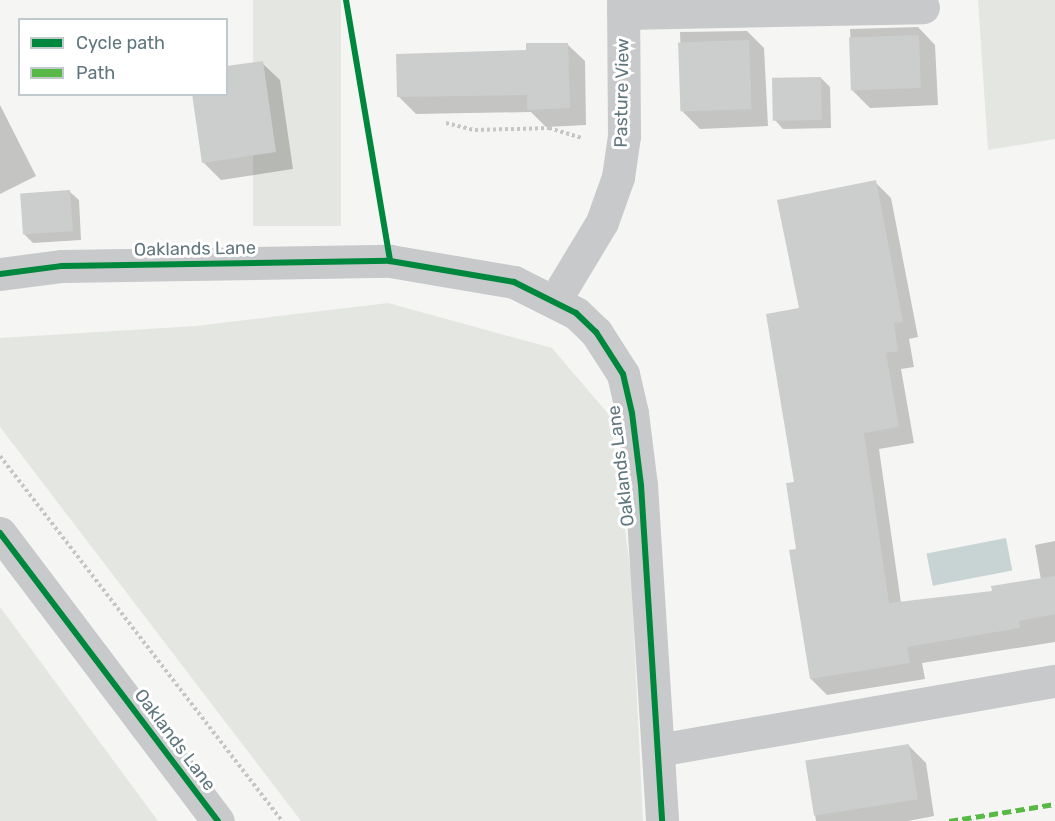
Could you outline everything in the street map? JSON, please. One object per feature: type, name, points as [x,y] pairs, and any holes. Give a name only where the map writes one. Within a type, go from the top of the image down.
[{"type":"street","name":"Pasture View","points":[[555,300],[602,222],[618,177],[621,153],[623,7],[923,7]]},
{"type":"street","name":"Oaklands Lane","points":[[0,274],[62,266],[390,261],[514,282],[555,300],[596,332],[623,374],[641,485],[662,821]]},
{"type":"street","name":"Oaklands Lane","points":[[0,533],[218,821]]},
{"type":"street","points":[[658,750],[1055,681]]},
{"type":"path","points":[[446,123],[475,130],[549,128],[621,153]]},
{"type":"path","points":[[0,456],[282,821]]},
{"type":"shaded area","points":[[253,0],[341,0],[341,226],[253,226]]},
{"type":"shaded area","points":[[978,0],[1055,0],[1055,139],[988,150]]},
{"type":"shaded area","points":[[388,303],[552,348],[610,416],[631,574],[643,821],[301,821],[0,427],[0,338],[196,326]]},
{"type":"shaded area","points":[[1006,538],[1012,570],[933,586],[926,553]]},
{"type":"shaded area","points":[[0,607],[158,821],[0,821]]},
{"type":"building","points":[[919,35],[921,88],[851,90],[849,37]]},
{"type":"building","points":[[749,40],[751,109],[680,111],[678,42]]},
{"type":"building","points":[[526,43],[568,43],[570,108],[527,110],[527,95],[397,97],[396,54],[526,50]]},
{"type":"building","points":[[263,61],[276,152],[202,163],[192,96],[228,96],[228,66]]},
{"type":"building","points":[[821,77],[822,120],[773,121],[772,78]]},
{"type":"building","points":[[876,180],[903,322],[894,323],[898,351],[886,353],[899,427],[864,433],[889,603],[992,591],[991,586],[1055,576],[1055,614],[1019,621],[1020,628],[907,647],[910,663],[810,679],[789,550],[796,549],[786,483],[794,482],[766,314],[799,308],[777,200]]},
{"type":"building","points":[[70,190],[73,231],[23,234],[20,193]]},
{"type":"building","points":[[909,744],[918,799],[814,816],[805,760]]},
{"type":"marked path","points":[[949,821],[1055,804]]},
{"type":"cycle path","points":[[346,0],[390,261]]},
{"type":"cycle path","points":[[0,274],[62,266],[390,261],[514,282],[576,313],[596,332],[623,374],[632,413],[641,485],[662,821]]},
{"type":"cycle path","points":[[0,533],[218,821]]}]
